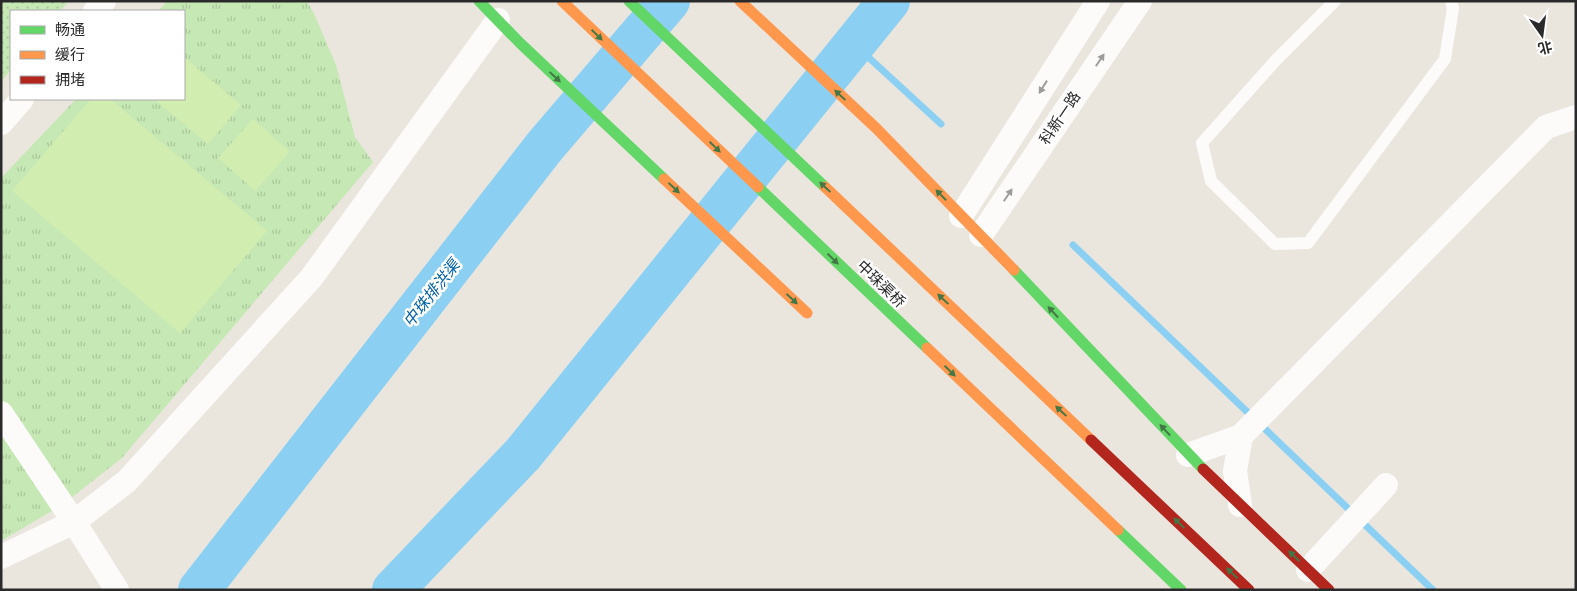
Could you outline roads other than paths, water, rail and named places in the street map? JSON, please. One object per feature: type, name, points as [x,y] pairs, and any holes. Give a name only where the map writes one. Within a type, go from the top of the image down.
[{"type":"main road","points":[[479,1],[520,43],[807,313]]},
{"type":"main road","name":"中珠渠桥","points":[[562,1],[1181,590]]},
{"type":"main road","points":[[629,1],[1249,590]]},
{"type":"main road","points":[[740,1],[876,128],[981,235],[1188,454],[1329,590]]},
{"type":"street","name":"科新一路","points":[[961,216],[1098,1]]},
{"type":"street","name":"科新一路","points":[[981,235],[1140,1]]},
{"type":"street","points":[[1,557],[74,522],[127,481],[312,277],[498,20]]},
{"type":"street","points":[[1,123],[21,100]]},
{"type":"street","points":[[1188,454],[1241,436],[1546,127],[1576,117]]},
{"type":"street","points":[[1,413],[117,590]]},
{"type":"street","points":[[1240,505],[1235,471],[1241,436]]},
{"type":"street","points":[[1308,570],[1386,485]]},
{"type":"lane","points":[[1335,1],[1276,60],[1202,143],[1212,181],[1275,244],[1308,243],[1445,59],[1453,8],[1451,1]]},
{"type":"waterway","name":"中珠排洪渠","points":[[199,590],[545,146],[669,1]]},
{"type":"waterway","points":[[393,590],[523,454],[889,1]]},
{"type":"waterway","points":[[854,44],[941,124]]},
{"type":"waterway","points":[[1073,245],[1433,590]]}]
